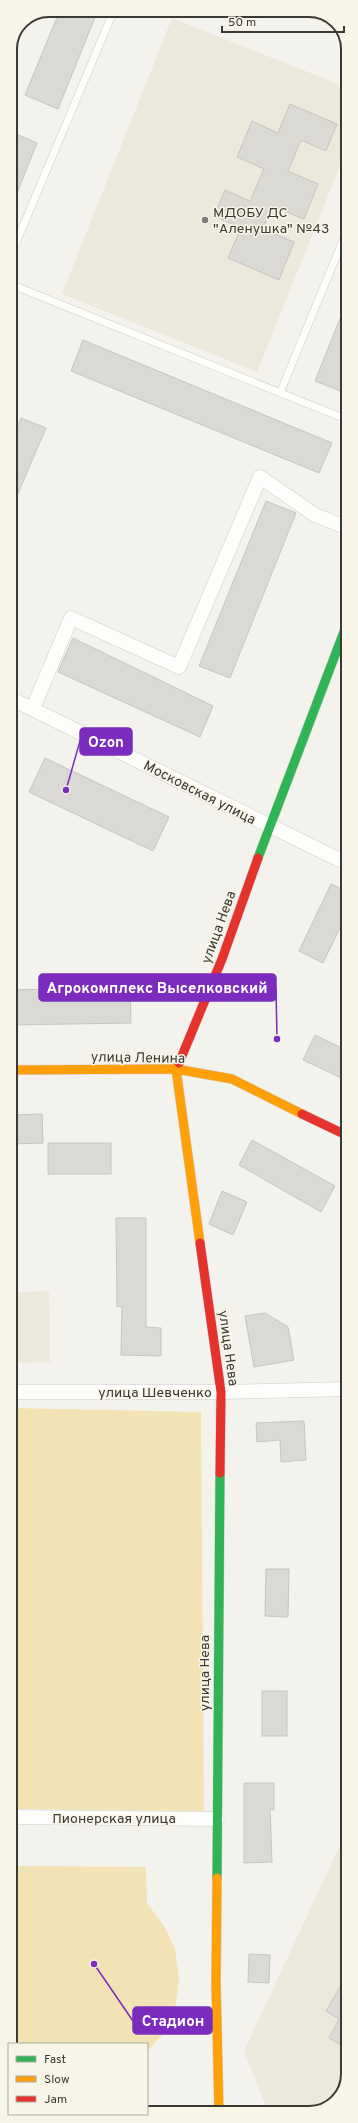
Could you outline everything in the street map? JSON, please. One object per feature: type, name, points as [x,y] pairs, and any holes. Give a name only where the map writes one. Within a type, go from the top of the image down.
[{"type":"main road","name":"улица Нева","points":[[219,2106],[216,1983],[221,1392],[176,1069],[222,959],[269,827],[341,639]]},
{"type":"main road","name":"улица Ленина","points":[[17,1070],[176,1069],[232,1079],[341,1133]]},
{"type":"street","points":[[32,708],[71,618],[179,667],[260,477],[315,515],[341,525]]},
{"type":"street","name":"Московская улица","points":[[17,701],[269,827],[341,861]]},
{"type":"street","name":"улица Шевченко","points":[[17,1392],[221,1392],[341,1389]]},
{"type":"street","name":"Пионерская улица","points":[[17,1817],[217,1819]]},
{"type":"lane","points":[[17,240],[111,17]]},
{"type":"lane","points":[[280,393],[341,245]]},
{"type":"lane","points":[[17,287],[341,417]]},
{"type":"shaded area","name":"МДОБУ ДС \"Аленушка\" №43","points":[[172,18],[341,85],[341,163],[257,372],[62,294]]},
{"type":"shaded area","points":[[49,1291],[50,1362],[17,1363],[17,1292]]},
{"type":"shaded area","points":[[17,1408],[201,1412],[204,1811],[17,1809]]},
{"type":"shaded area","points":[[341,1843],[341,2074],[339,2086],[336,2092],[325,2102],[313,2106],[266,2106],[244,2051]]},
{"type":"shaded area","points":[[17,1866],[146,1867],[147,1903],[164,1926],[175,1949],[179,1979],[175,2010],[167,2029],[148,2051],[148,2043],[17,2043]]},
{"type":"building","points":[[57,17],[95,17],[58,109],[25,95]]},
{"type":"building","points":[[290,104],[337,124],[326,151],[301,140],[288,171],[318,184],[304,219],[273,206],[263,229],[294,242],[279,280],[228,258],[241,228],[214,216],[225,190],[250,201],[264,169],[237,157],[252,121],[278,133]]},
{"type":"building","points":[[17,134],[37,143],[17,193]]},
{"type":"building","points":[[341,316],[341,391],[315,381]]},
{"type":"building","points":[[83,340],[332,443],[319,473],[71,371]]},
{"type":"building","points":[[21,418],[46,428],[17,496],[17,428]]},
{"type":"building","points":[[266,501],[296,513],[230,678],[199,666]]},
{"type":"building","points":[[73,638],[213,706],[200,737],[58,672]]},
{"type":"building","points":[[45,758],[169,817],[153,851],[29,792]]},
{"type":"building","points":[[331,884],[341,889],[341,926],[323,963],[299,951]]},
{"type":"building","points":[[130,987],[131,1023],[17,1025],[17,990]]},
{"type":"building","points":[[315,1035],[341,1048],[341,1078],[303,1060]]},
{"type":"building","points":[[42,1114],[43,1143],[17,1144],[17,1115]]},
{"type":"building","points":[[252,1140],[335,1186],[321,1212],[239,1165]]},
{"type":"building","points":[[48,1143],[111,1143],[111,1174],[48,1174]]},
{"type":"building","points":[[222,1191],[247,1202],[233,1235],[209,1224]]},
{"type":"building","points":[[116,1218],[146,1218],[146,1327],[161,1328],[161,1356],[121,1355],[122,1306],[117,1307]]},
{"type":"building","points":[[265,1313],[288,1327],[294,1360],[254,1367],[245,1316]]},
{"type":"building","points":[[304,1421],[306,1460],[281,1462],[280,1440],[257,1442],[256,1423]]},
{"type":"building","points":[[266,1569],[289,1569],[288,1617],[265,1616]]},
{"type":"building","points":[[262,1691],[287,1691],[287,1736],[262,1736]]},
{"type":"building","points":[[244,1783],[274,1783],[274,1810],[270,1809],[272,1862],[244,1863]]},
{"type":"building","points":[[249,1954],[270,1955],[269,1983],[248,1982]]},
{"type":"building","points":[[341,1985],[341,2045],[329,2038],[339,2019],[326,2011]]},
{"type":"traffic: fast","points":[[258,858],[341,639]]},
{"type":"traffic: fast","points":[[217,1878],[220,1473]]},
{"type":"traffic: slow","points":[[179,1063],[176,1069],[200,1243]]},
{"type":"traffic: slow","points":[[17,1070],[176,1069],[232,1079],[302,1114]]},
{"type":"traffic: slow","points":[[217,1878],[216,1983],[219,2106]]},
{"type":"traffic: jam","points":[[179,1063],[222,959],[258,858]]},
{"type":"traffic: jam","points":[[302,1114],[341,1133]]},
{"type":"traffic: jam","points":[[200,1243],[221,1392],[220,1473]]},
{"type":"place","name":"МДОБУ ДС \"Аленушка\" №43","points":[[205,220]]},
{"type":"place","name":"Ozon","points":[[66,790]]},
{"type":"place","name":"Агрокомплекс Выселковский","points":[[277,1039]]},
{"type":"place","name":"Стадион","points":[[94,1964]]}]
